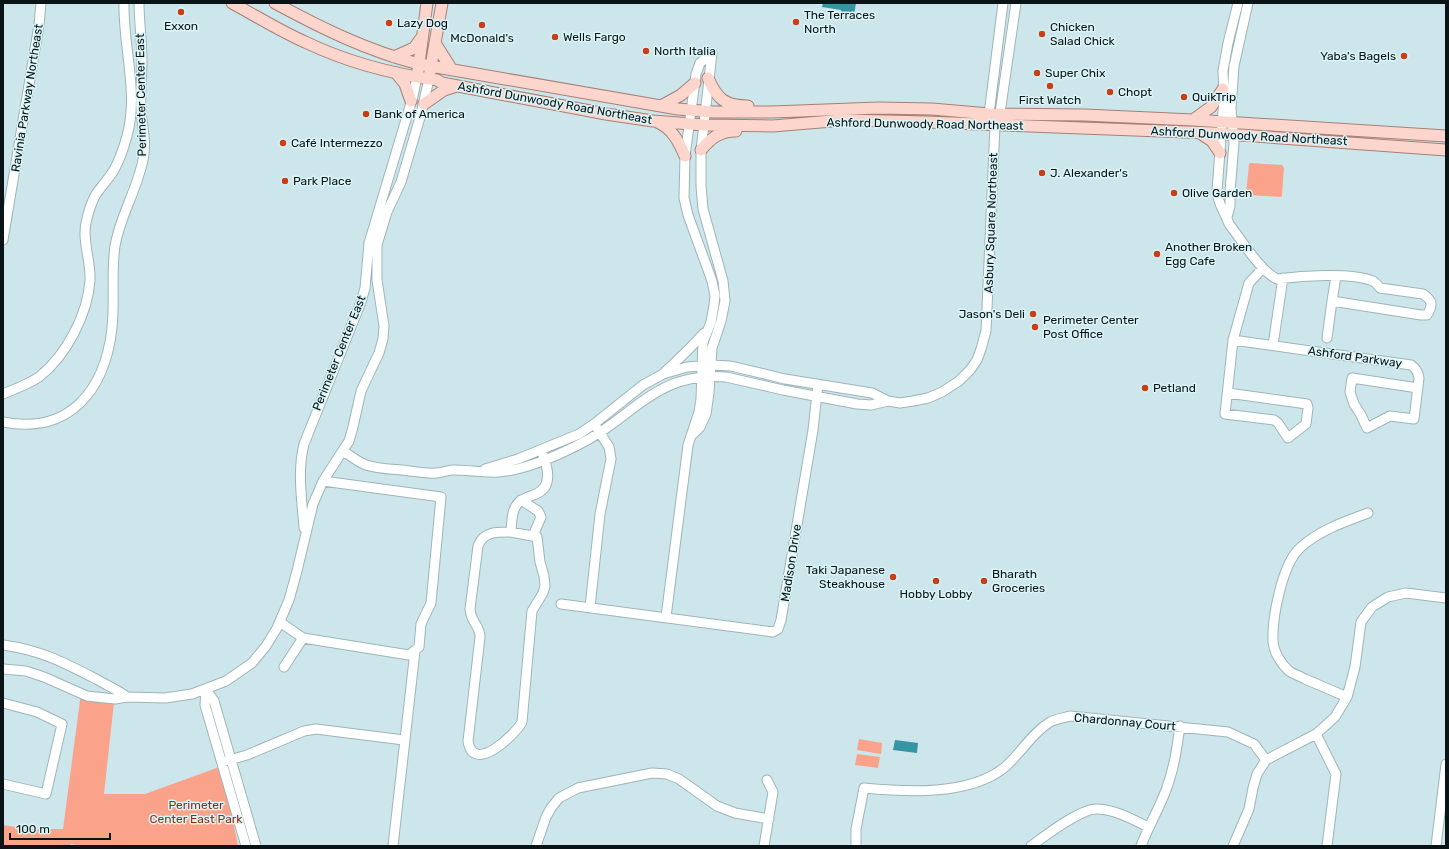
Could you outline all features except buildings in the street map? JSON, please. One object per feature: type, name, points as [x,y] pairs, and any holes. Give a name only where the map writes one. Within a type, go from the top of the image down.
[{"type":"main road","name":"Ashford Dunwoody Road Northeast","points":[[232,3],[294,37],[357,63],[396,73],[437,80],[442,83],[606,114],[653,121],[704,125],[773,126],[844,120],[1199,132],[1227,129],[1338,128],[1446,136]]},
{"type":"main road","name":"Ashford Dunwoody Road Northeast","points":[[275,3],[327,30],[394,57],[418,64],[661,106],[705,112],[772,112],[899,108],[939,109],[988,114],[1000,113],[1193,120],[1227,129],[1446,150]]},
{"type":"main road","points":[[417,77],[427,3]]},
{"type":"main road","points":[[429,79],[442,3]]},
{"type":"main road","points":[[394,57],[414,48],[422,37]]},
{"type":"main road","points":[[435,43],[452,70]]},
{"type":"main road","points":[[396,73],[408,88],[411,101]]},
{"type":"main road","points":[[708,78],[716,94],[728,103],[741,106],[765,106],[772,112]]},
{"type":"main road","points":[[661,106],[681,95],[695,83]]},
{"type":"main road","points":[[424,104],[449,88],[458,86]]},
{"type":"main road","points":[[1193,120],[1211,108],[1223,89]]},
{"type":"main road","points":[[653,121],[663,125],[674,135],[685,156]]},
{"type":"main road","points":[[701,150],[715,136],[727,131],[779,131],[800,129],[820,122]]},
{"type":"main road","points":[[1199,132],[1212,141],[1220,153]]},
{"type":"street","name":"Ravinia Parkway Northeast","points":[[3,240],[39,25],[41,3]]},
{"type":"street","name":"Perimeter Center East","points":[[3,394],[38,377],[53,363],[75,331],[83,314],[88,297],[90,279],[86,226],[89,209],[96,195],[113,171],[122,152],[128,133],[132,102],[124,3]]},
{"type":"street","name":"Perimeter Center East","points":[[3,422],[21,425],[35,424],[50,421],[64,415],[74,408],[88,394],[102,369],[109,346],[112,327],[113,260],[116,238],[143,159],[144,142],[141,114],[142,59],[139,3]]},
{"type":"street","points":[[995,125],[988,114],[1003,3]]},
{"type":"street","points":[[995,125],[1000,113],[1016,3]]},
{"type":"street","points":[[1227,217],[1230,206],[1223,71],[1238,3]]},
{"type":"street","points":[[1248,3],[1234,66],[1231,108],[1220,153],[1217,199],[1222,211],[1227,217],[1229,224],[1263,268],[1276,279],[1336,276],[1355,277],[1375,282],[1380,288],[1423,294],[1429,298],[1431,302],[1431,309],[1427,315],[1422,315],[1332,301]]},
{"type":"street","points":[[690,436],[700,427],[706,414],[707,365],[703,342],[714,310],[714,291],[710,273],[685,205],[685,156],[698,66],[712,53],[701,150],[701,186],[703,209],[723,280],[724,309],[707,365]]},
{"type":"street","points":[[130,73],[134,83],[141,88],[137,91],[132,102]]},
{"type":"street","name":"Perimeter Center East","points":[[304,538],[300,480],[302,452],[306,436],[361,302],[365,283],[368,248],[417,77]]},
{"type":"street","name":"Perimeter Center East","points":[[3,669],[26,671],[44,677],[87,696],[115,699],[127,697],[165,698],[192,694],[206,690],[226,681],[252,663],[266,646],[280,622],[298,571],[304,538],[313,504],[323,481],[343,451],[353,428],[361,391],[377,360],[383,339],[384,320],[378,286],[376,254],[378,239],[385,216],[398,191],[404,173],[424,104],[429,79]]},
{"type":"street","name":"Asbury Square Northeast","points":[[343,451],[362,463],[376,467],[430,473],[454,470],[493,472],[505,471],[525,466],[577,446],[599,433],[658,390],[685,380],[707,376],[726,377],[816,397],[871,405],[888,402],[900,403],[913,401],[928,398],[942,392],[959,381],[970,370],[981,349],[986,331],[995,125]]},
{"type":"street","points":[[398,144],[396,159],[398,166],[404,173]]},
{"type":"street","points":[[373,229],[373,277],[378,286]]},
{"type":"street","points":[[1228,393],[1307,404],[1306,424],[1288,438],[1278,422],[1274,420],[1226,414],[1233,340],[1249,283],[1263,268]]},
{"type":"street","name":"Ashford Parkway","points":[[1326,338],[1336,276]]},
{"type":"street","points":[[1273,345],[1283,278]]},
{"type":"street","points":[[480,471],[512,462],[579,434],[643,385],[661,376],[690,349],[708,329]]},
{"type":"street","name":"Ashford Parkway","points":[[1233,340],[1411,365],[1418,372],[1419,378],[1418,388],[1414,419],[1390,416],[1367,428],[1354,404],[1350,392],[1352,378],[1418,388]]},
{"type":"street","name":"Asbury Square Northeast","points":[[661,376],[682,368],[707,365],[738,368],[785,379],[872,393],[888,402]]},
{"type":"street","points":[[666,617],[686,458],[690,436],[699,412],[707,376]]},
{"type":"street","name":"Madison Drive","points":[[561,604],[774,632],[778,629],[781,620],[813,430],[818,384]]},
{"type":"street","points":[[590,607],[600,514],[611,453],[609,447],[594,424]]},
{"type":"street","points":[[511,532],[514,510],[521,500],[540,492],[546,486],[548,471],[541,450]]},
{"type":"street","points":[[280,622],[303,638],[409,655],[419,648],[421,624],[431,602],[441,497],[323,481]]},
{"type":"street","points":[[521,500],[538,511],[541,517],[533,536]]},
{"type":"street","points":[[1347,697],[1289,672],[1278,658],[1273,643],[1274,621],[1283,578],[1289,562],[1299,548],[1314,536],[1329,528],[1368,513]]},
{"type":"street","points":[[511,532],[537,537],[545,586],[543,593],[532,611],[522,722],[518,729],[494,749],[486,754],[478,754],[470,748],[468,741],[480,637],[480,630],[472,618],[470,609],[478,546],[481,539],[488,534],[511,532]]},
{"type":"street","points":[[1233,846],[1250,809],[1253,788],[1258,774],[1266,760],[1316,734],[1335,717],[1347,697],[1355,667],[1361,622],[1372,607],[1388,597],[1406,593],[1446,598]]},
{"type":"street","points":[[284,667],[303,638]]},
{"type":"street","points":[[3,645],[29,650],[53,657],[108,686],[118,689],[127,697]]},
{"type":"street","points":[[393,846],[415,651]]},
{"type":"street","points":[[206,690],[205,705],[256,846]]},
{"type":"street","points":[[3,703],[38,712],[62,724],[46,794],[3,784]]},
{"type":"street","name":"Chardonnay Court","points":[[856,846],[856,829],[864,788],[886,791],[945,790],[980,782],[1003,768],[1021,751],[1038,731],[1051,722],[1070,716],[1228,732],[1254,744],[1266,760]]},
{"type":"street","points":[[1141,846],[1168,783],[1175,760],[1180,726]]},
{"type":"street","points":[[226,761],[254,752],[304,731],[316,729],[404,740]]},
{"type":"street","points":[[1316,734],[1336,774],[1327,846]]},
{"type":"street","points":[[226,761],[246,846]]},
{"type":"street","points":[[1436,846],[1446,764]]},
{"type":"street","points":[[536,846],[546,817],[559,798],[578,788],[652,773],[667,774],[679,779],[717,806],[735,813],[769,819]]},
{"type":"street","points":[[764,846],[773,792],[767,780]]},
{"type":"street","points":[[1031,846],[1081,812],[1097,808],[1117,812],[1148,827]]},
{"type":"green space","points":[[1250,163],[1282,165],[1284,168],[1281,197],[1246,194]]},
{"type":"green space","name":"Perimeter Center East Park","points":[[81,693],[114,702],[104,794],[145,794],[222,766],[238,846],[82,846],[71,844],[70,846],[3,846],[3,825],[28,829],[63,829]]},
{"type":"green space","points":[[859,739],[882,743],[881,754],[857,750]]},
{"type":"green space","points":[[857,754],[880,757],[878,768],[855,765]]},
{"type":"water","points":[[823,3],[856,3],[854,15],[841,13],[841,10],[822,7]]},
{"type":"water","points":[[895,740],[918,743],[917,753],[893,750]]},
{"type":"place","name":"Exxon","points":[[181,12]]},
{"type":"place","name":"The Terraces North","points":[[796,22]]},
{"type":"place","name":"Lazy Dog","points":[[389,23]]},
{"type":"place","name":"McDonald's","points":[[482,25]]},
{"type":"place","name":"Chicken Salad Chick","points":[[1042,34]]},
{"type":"place","name":"Wells Fargo","points":[[555,37]]},
{"type":"place","name":"North Italia","points":[[646,51]]},
{"type":"place","name":"Yaba's Bagels","points":[[1404,56]]},
{"type":"place","name":"Super Chix","points":[[1037,73]]},
{"type":"place","name":"First Watch","points":[[1050,86]]},
{"type":"place","name":"Chopt","points":[[1110,92]]},
{"type":"place","name":"QuikTrip","points":[[1184,97]]},
{"type":"place","name":"Bank of America","points":[[366,114]]},
{"type":"place","name":"Café Intermezzo","points":[[283,143]]},
{"type":"place","name":"J. Alexander's","points":[[1042,173]]},
{"type":"place","name":"Park Place","points":[[285,181]]},
{"type":"place","name":"Olive Garden","points":[[1174,193]]},
{"type":"place","name":"Another Broken Egg Cafe","points":[[1157,254]]},
{"type":"place","name":"Jason's Deli","points":[[1033,314]]},
{"type":"place","name":"Perimeter Center Post Office","points":[[1035,327]]},
{"type":"place","name":"Petland","points":[[1145,388]]},
{"type":"place","name":"Taki Japanese Steakhouse","points":[[893,577]]},
{"type":"place","name":"Hobby Lobby","points":[[936,581]]},
{"type":"place","name":"Bharath Groceries","points":[[984,581]]}]
